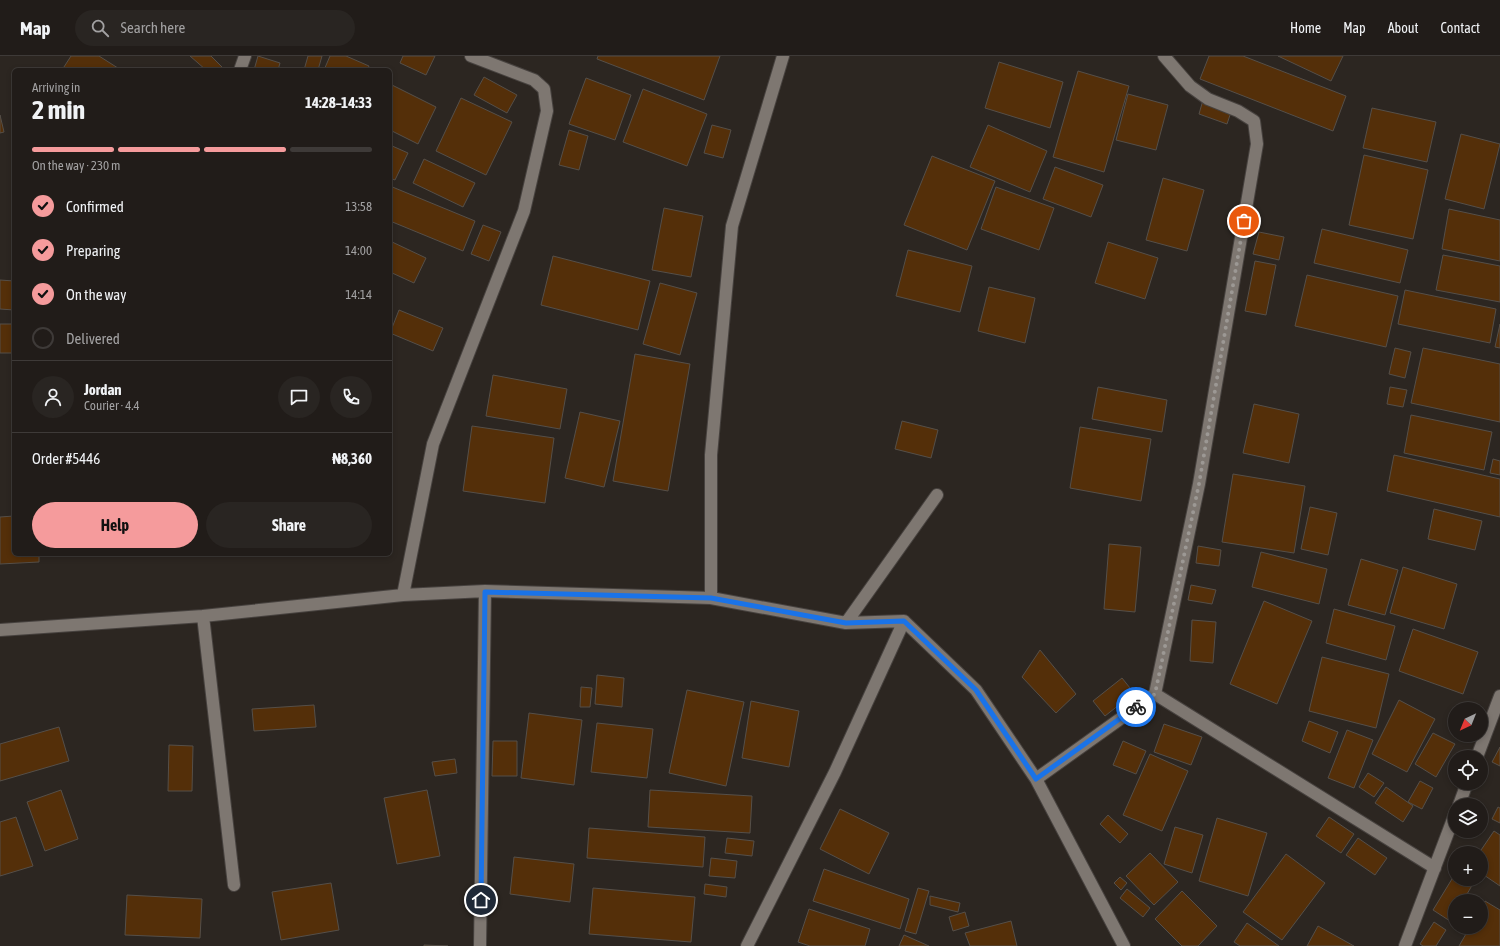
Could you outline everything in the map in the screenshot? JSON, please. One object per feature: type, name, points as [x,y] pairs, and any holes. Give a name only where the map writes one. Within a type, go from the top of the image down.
[{"type":"street","points":[[241,68],[245,56]]},
{"type":"street","points":[[402,595],[433,444],[524,211],[547,111],[544,89],[534,80],[471,56]]},
{"type":"street","points":[[711,598],[711,455],[732,226],[784,56]]},
{"type":"street","points":[[1036,779],[1155,694],[1199,484],[1257,144],[1254,121],[1238,110],[1208,99],[1190,86],[1164,56]]},
{"type":"street","points":[[846,623],[937,495]]},
{"type":"street","points":[[480,946],[485,592]]},
{"type":"street","points":[[0,630],[204,616],[402,595],[485,592],[711,598],[846,623],[904,621],[976,690],[1036,779],[1124,946]]},
{"type":"street","points":[[204,616],[234,885]]},
{"type":"street","points":[[747,946],[835,772],[904,621]]},
{"type":"street","points":[[1155,694],[1435,868]]},
{"type":"street","points":[[1480,750],[1500,696]]},
{"type":"street","points":[[1405,946],[1448,833]]},
{"type":"building","points":[[71,56],[99,56],[118,68],[63,68]]},
{"type":"building","points":[[190,56],[211,56],[222,67],[221,68],[204,68]]},
{"type":"building","points":[[258,56],[280,63],[279,68],[255,68]]},
{"type":"building","points":[[308,56],[322,56],[319,68],[305,68]]},
{"type":"building","points":[[330,56],[346,56],[369,66],[368,68],[325,68]]},
{"type":"building","points":[[403,56],[435,56],[426,75],[400,63]]},
{"type":"building","points":[[598,56],[720,56],[704,100],[597,59]]},
{"type":"building","points":[[1209,56],[1243,56],[1346,96],[1333,131],[1200,79]]},
{"type":"building","points":[[1278,56],[1343,56],[1331,81]]},
{"type":"building","points":[[999,62],[1063,82],[1050,128],[985,108]]},
{"type":"building","points":[[1078,71],[1129,86],[1104,172],[1053,157]]},
{"type":"building","points":[[484,77],[517,95],[507,113],[474,95]]},
{"type":"building","points":[[586,78],[631,95],[615,140],[569,124]]},
{"type":"building","points":[[392,85],[436,107],[418,144],[392,131]]},
{"type":"building","points":[[643,89],[707,114],[687,166],[623,142]]},
{"type":"building","points":[[1128,94],[1168,105],[1156,150],[1116,140]]},
{"type":"building","points":[[461,98],[512,122],[486,175],[436,151]]},
{"type":"building","points":[[1203,100],[1232,109],[1227,124],[1199,114]]},
{"type":"building","points":[[1372,108],[1436,122],[1427,162],[1363,148]]},
{"type":"building","points":[[0,115],[4,132],[0,133]]},
{"type":"building","points":[[712,125],[731,130],[723,158],[704,153]]},
{"type":"building","points":[[988,125],[1047,151],[1030,192],[970,167]]},
{"type":"building","points":[[569,130],[588,136],[579,170],[559,165]]},
{"type":"building","points":[[1461,134],[1500,144],[1484,209],[1445,199]]},
{"type":"building","points":[[392,146],[408,153],[395,180],[392,179]]},
{"type":"building","points":[[1364,155],[1428,170],[1413,239],[1349,225]]},
{"type":"building","points":[[932,156],[995,181],[967,250],[904,225]]},
{"type":"building","points":[[424,159],[475,183],[463,207],[413,183]]},
{"type":"building","points":[[1055,167],[1103,185],[1091,217],[1043,199]]},
{"type":"building","points":[[1163,178],[1204,190],[1187,251],[1146,240]]},
{"type":"building","points":[[392,187],[475,221],[463,251],[392,222]]},
{"type":"building","points":[[996,187],[1054,208],[1039,250],[981,229]]},
{"type":"building","points":[[664,208],[703,216],[691,277],[652,270]]},
{"type":"building","points":[[1449,209],[1500,220],[1500,261],[1442,249]]},
{"type":"building","points":[[483,225],[501,232],[489,261],[471,254]]},
{"type":"building","points":[[1322,229],[1408,250],[1400,283],[1314,263]]},
{"type":"building","points":[[1259,232],[1284,237],[1279,260],[1253,254]]},
{"type":"building","points":[[392,242],[426,258],[414,283],[392,273]]},
{"type":"building","points":[[1108,242],[1158,258],[1145,299],[1095,283]]},
{"type":"building","points":[[908,250],[972,266],[960,312],[896,296]]},
{"type":"building","points":[[1443,255],[1500,266],[1500,302],[1436,290]]},
{"type":"building","points":[[553,256],[650,281],[638,330],[541,305]]},
{"type":"building","points":[[1255,261],[1276,265],[1266,315],[1245,311]]},
{"type":"building","points":[[1307,275],[1398,296],[1386,347],[1295,326]]},
{"type":"building","points":[[0,280],[12,281],[12,310],[0,309]]},
{"type":"building","points":[[660,283],[697,293],[680,355],[643,344]]},
{"type":"building","points":[[989,287],[1035,298],[1025,343],[978,331]]},
{"type":"building","points":[[1405,290],[1496,309],[1490,343],[1398,324]]},
{"type":"building","points":[[399,310],[443,328],[433,351],[392,334],[392,328]]},
{"type":"building","points":[[0,324],[12,324],[12,353],[0,353]]},
{"type":"building","points":[[1500,324],[1500,348],[1495,347]]},
{"type":"building","points":[[1395,348],[1411,352],[1405,378],[1389,374]]},
{"type":"building","points":[[1423,348],[1500,364],[1500,422],[1411,403]]},
{"type":"building","points":[[635,354],[690,364],[668,491],[613,481]]},
{"type":"building","points":[[493,375],[567,389],[560,429],[486,416]]},
{"type":"building","points":[[1098,387],[1167,400],[1162,432],[1092,419]]},
{"type":"building","points":[[1390,387],[1407,390],[1403,407],[1387,404]]},
{"type":"building","points":[[1254,404],[1299,414],[1289,463],[1243,453]]},
{"type":"building","points":[[580,412],[620,421],[604,487],[565,478]]},
{"type":"building","points":[[1411,415],[1492,432],[1484,470],[1404,453]]},
{"type":"building","points":[[902,421],[938,430],[931,458],[895,449]]},
{"type":"building","points":[[472,426],[554,438],[545,503],[463,491]]},
{"type":"building","points":[[1080,427],[1151,439],[1141,501],[1070,488]]},
{"type":"building","points":[[1394,455],[1500,479],[1500,517],[1387,491]]},
{"type":"building","points":[[1493,459],[1500,461],[1500,475],[1490,473]]},
{"type":"building","points":[[1233,474],[1305,486],[1294,553],[1222,542]]},
{"type":"building","points":[[1310,507],[1337,513],[1328,555],[1301,549]]},
{"type":"building","points":[[1434,509],[1482,521],[1475,550],[1428,539]]},
{"type":"building","points":[[12,516],[12,556],[39,556],[39,562],[0,564],[0,517]]},
{"type":"building","points":[[1109,544],[1141,547],[1135,612],[1104,609]]},
{"type":"building","points":[[1198,546],[1221,550],[1219,566],[1196,563]]},
{"type":"building","points":[[1261,552],[1327,569],[1319,604],[1252,587]]},
{"type":"building","points":[[1361,559],[1398,570],[1385,615],[1348,605]]},
{"type":"building","points":[[1403,567],[1457,584],[1444,629],[1390,613]]},
{"type":"building","points":[[1191,585],[1216,590],[1212,604],[1188,600]]},
{"type":"building","points":[[1264,601],[1312,621],[1277,704],[1230,684]]},
{"type":"building","points":[[1334,609],[1395,626],[1386,660],[1326,643]]},
{"type":"building","points":[[1192,620],[1216,622],[1213,663],[1190,661]]},
{"type":"building","points":[[1413,629],[1478,652],[1463,694],[1399,671]]},
{"type":"building","points":[[1040,650],[1076,694],[1056,713],[1022,677]]},
{"type":"building","points":[[1322,657],[1389,674],[1376,728],[1309,711]]},
{"type":"building","points":[[597,675],[624,678],[622,707],[595,704]]},
{"type":"building","points":[[1122,678],[1134,693],[1105,716],[1093,701]]},
{"type":"building","points":[[581,687],[592,688],[590,707],[580,707]]},
{"type":"building","points":[[687,690],[744,702],[726,786],[669,773]]},
{"type":"building","points":[[1399,700],[1435,719],[1407,772],[1372,754]]},
{"type":"building","points":[[751,701],[799,711],[789,767],[742,758]]},
{"type":"building","points":[[314,705],[316,727],[254,731],[252,709]]},
{"type":"building","points":[[529,713],[582,720],[574,785],[521,778]]},
{"type":"building","points":[[1309,721],[1338,732],[1330,753],[1302,741]]},
{"type":"building","points":[[597,723],[653,729],[647,778],[591,772]]},
{"type":"building","points":[[1164,724],[1202,737],[1191,765],[1154,752]]},
{"type":"building","points":[[59,727],[69,761],[0,781],[0,744]]},
{"type":"building","points":[[1347,730],[1373,740],[1354,788],[1328,778]]},
{"type":"building","points":[[1433,733],[1448,740],[1448,742],[1455,744],[1452,750],[1448,750],[1448,756],[1436,777],[1415,764]]},
{"type":"building","points":[[493,741],[517,741],[517,776],[492,776]]},
{"type":"building","points":[[1123,741],[1146,751],[1136,774],[1113,765]]},
{"type":"building","points":[[169,745],[193,746],[192,791],[168,791]]},
{"type":"building","points":[[1500,747],[1500,766],[1492,762]]},
{"type":"building","points":[[1150,754],[1188,771],[1162,831],[1123,815]]},
{"type":"building","points":[[455,759],[457,773],[435,776],[432,762]]},
{"type":"building","points":[[1368,773],[1384,783],[1374,797],[1359,787]]},
{"type":"building","points":[[1420,781],[1433,788],[1422,809],[1408,802]]},
{"type":"building","points":[[1386,787],[1413,806],[1403,822],[1375,803]]},
{"type":"building","points":[[61,790],[78,839],[45,851],[27,802]]},
{"type":"building","points":[[427,790],[440,856],[397,864],[384,798]]},
{"type":"building","points":[[650,790],[752,796],[750,833],[648,827]]},
{"type":"building","points":[[1498,807],[1500,808],[1500,823],[1492,819]]},
{"type":"building","points":[[840,809],[889,833],[869,874],[820,849]]},
{"type":"building","points":[[1108,815],[1128,834],[1120,843],[1100,824]]},
{"type":"building","points":[[16,817],[33,866],[0,876],[0,822]]},
{"type":"building","points":[[1329,817],[1354,834],[1341,853],[1316,836]]},
{"type":"building","points":[[1217,818],[1267,833],[1248,896],[1199,881]]},
{"type":"building","points":[[1175,827],[1203,835],[1192,873],[1164,864]]},
{"type":"building","points":[[589,828],[705,837],[703,867],[587,858]]},
{"type":"building","points":[[1494,831],[1500,835],[1500,886],[1488,878],[1488,846],[1484,846]]},
{"type":"building","points":[[727,838],[754,841],[752,856],[725,853]]},
{"type":"building","points":[[1358,838],[1387,858],[1375,875],[1346,855]]},
{"type":"building","points":[[1150,853],[1178,882],[1154,905],[1126,876]]},
{"type":"building","points":[[1286,854],[1325,883],[1282,940],[1243,912]]},
{"type":"building","points":[[514,857],[574,864],[570,902],[510,894]]},
{"type":"building","points":[[711,858],[737,861],[735,878],[709,876]]},
{"type":"building","points":[[824,869],[909,899],[900,929],[813,901]]},
{"type":"building","points":[[1120,877],[1127,883],[1121,890],[1114,883]]},
{"type":"building","points":[[331,883],[339,930],[281,940],[272,892]]},
{"type":"building","points":[[705,884],[727,887],[726,897],[704,894]]},
{"type":"building","points":[[1448,885],[1472,886],[1467,894],[1448,894],[1448,920],[1433,910]]},
{"type":"building","points":[[593,888],[695,897],[691,942],[589,934]]},
{"type":"building","points":[[918,888],[929,891],[916,934],[905,931]]},
{"type":"building","points":[[1127,889],[1150,908],[1143,917],[1120,898]]},
{"type":"building","points":[[1182,891],[1217,926],[1198,946],[1182,946],[1155,919]]},
{"type":"building","points":[[127,895],[202,899],[200,938],[125,935]]},
{"type":"building","points":[[930,896],[960,903],[958,912],[930,905]]},
{"type":"building","points":[[1488,903],[1500,910],[1500,946],[1459,946],[1466,934],[1488,934]]},
{"type":"building","points":[[809,909],[870,929],[865,946],[810,946],[798,942]]},
{"type":"building","points":[[965,912],[969,926],[953,931],[949,917]]},
{"type":"building","points":[[1011,921],[1017,946],[970,946],[965,933]]},
{"type":"building","points":[[1434,922],[1446,930],[1436,946],[1423,946],[1420,944]]},
{"type":"building","points":[[1247,923],[1279,946],[1240,946],[1234,942]]},
{"type":"building","points":[[1318,926],[1354,946],[1307,946]]},
{"type":"building","points":[[904,935],[929,946],[899,946]]},
{"type":"building","points":[[424,945],[448,946],[424,946]]},
{"type":"way so far","points":[[1136,707],[1155,694],[1199,484],[1244,221]]},
{"type":"route","points":[[481,900],[485,592],[711,598],[846,623],[904,621],[976,690],[1036,779],[1136,707]]}]
